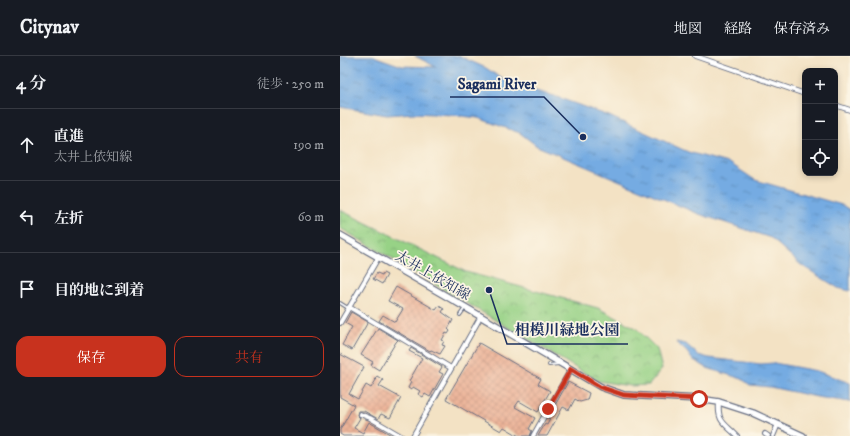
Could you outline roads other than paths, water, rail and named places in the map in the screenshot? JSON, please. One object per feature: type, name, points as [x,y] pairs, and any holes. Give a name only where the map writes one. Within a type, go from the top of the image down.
[{"type":"main road","name":"太井上依知線","points":[[340,235],[466,307],[600,387],[624,395],[699,399],[719,402],[753,413],[803,436]]},
{"type":"street","points":[[695,56],[802,93]]},
{"type":"street","points":[[838,106],[850,110]]},
{"type":"street","points":[[340,323],[378,258]]},
{"type":"street","points":[[349,308],[451,368]]},
{"type":"street","points":[[413,436],[481,316]]},
{"type":"street","points":[[533,436],[571,369]]},
{"type":"street","points":[[719,402],[722,422],[725,427],[737,436]]},
{"type":"street","points":[[360,414],[370,418],[401,436]]},
{"type":"street","points":[[773,436],[778,424]]},
{"type":"lane","points":[[340,303],[349,308]]},
{"type":"lane","points":[[460,315],[466,307]]},
{"type":"lane","points":[[549,365],[558,365],[560,363]]},
{"type":"water","points":[[340,56],[373,56],[402,66],[436,67],[415,56],[459,56],[486,68],[510,84],[554,96],[609,116],[688,152],[731,164],[755,180],[842,205],[850,210],[850,291],[838,288],[801,265],[771,238],[699,214],[537,146],[520,133],[478,118],[413,113],[387,115],[340,107]]},
{"type":"water","points":[[676,342],[686,344],[698,355],[709,358],[761,364],[774,363],[817,371],[850,383],[850,402],[770,387],[750,385],[742,379],[707,368],[692,359]]},
{"type":"place","name":"Sagami River","points":[[583,137]]},
{"type":"place","name":"相模川緑地公園","points":[[489,290]]}]
